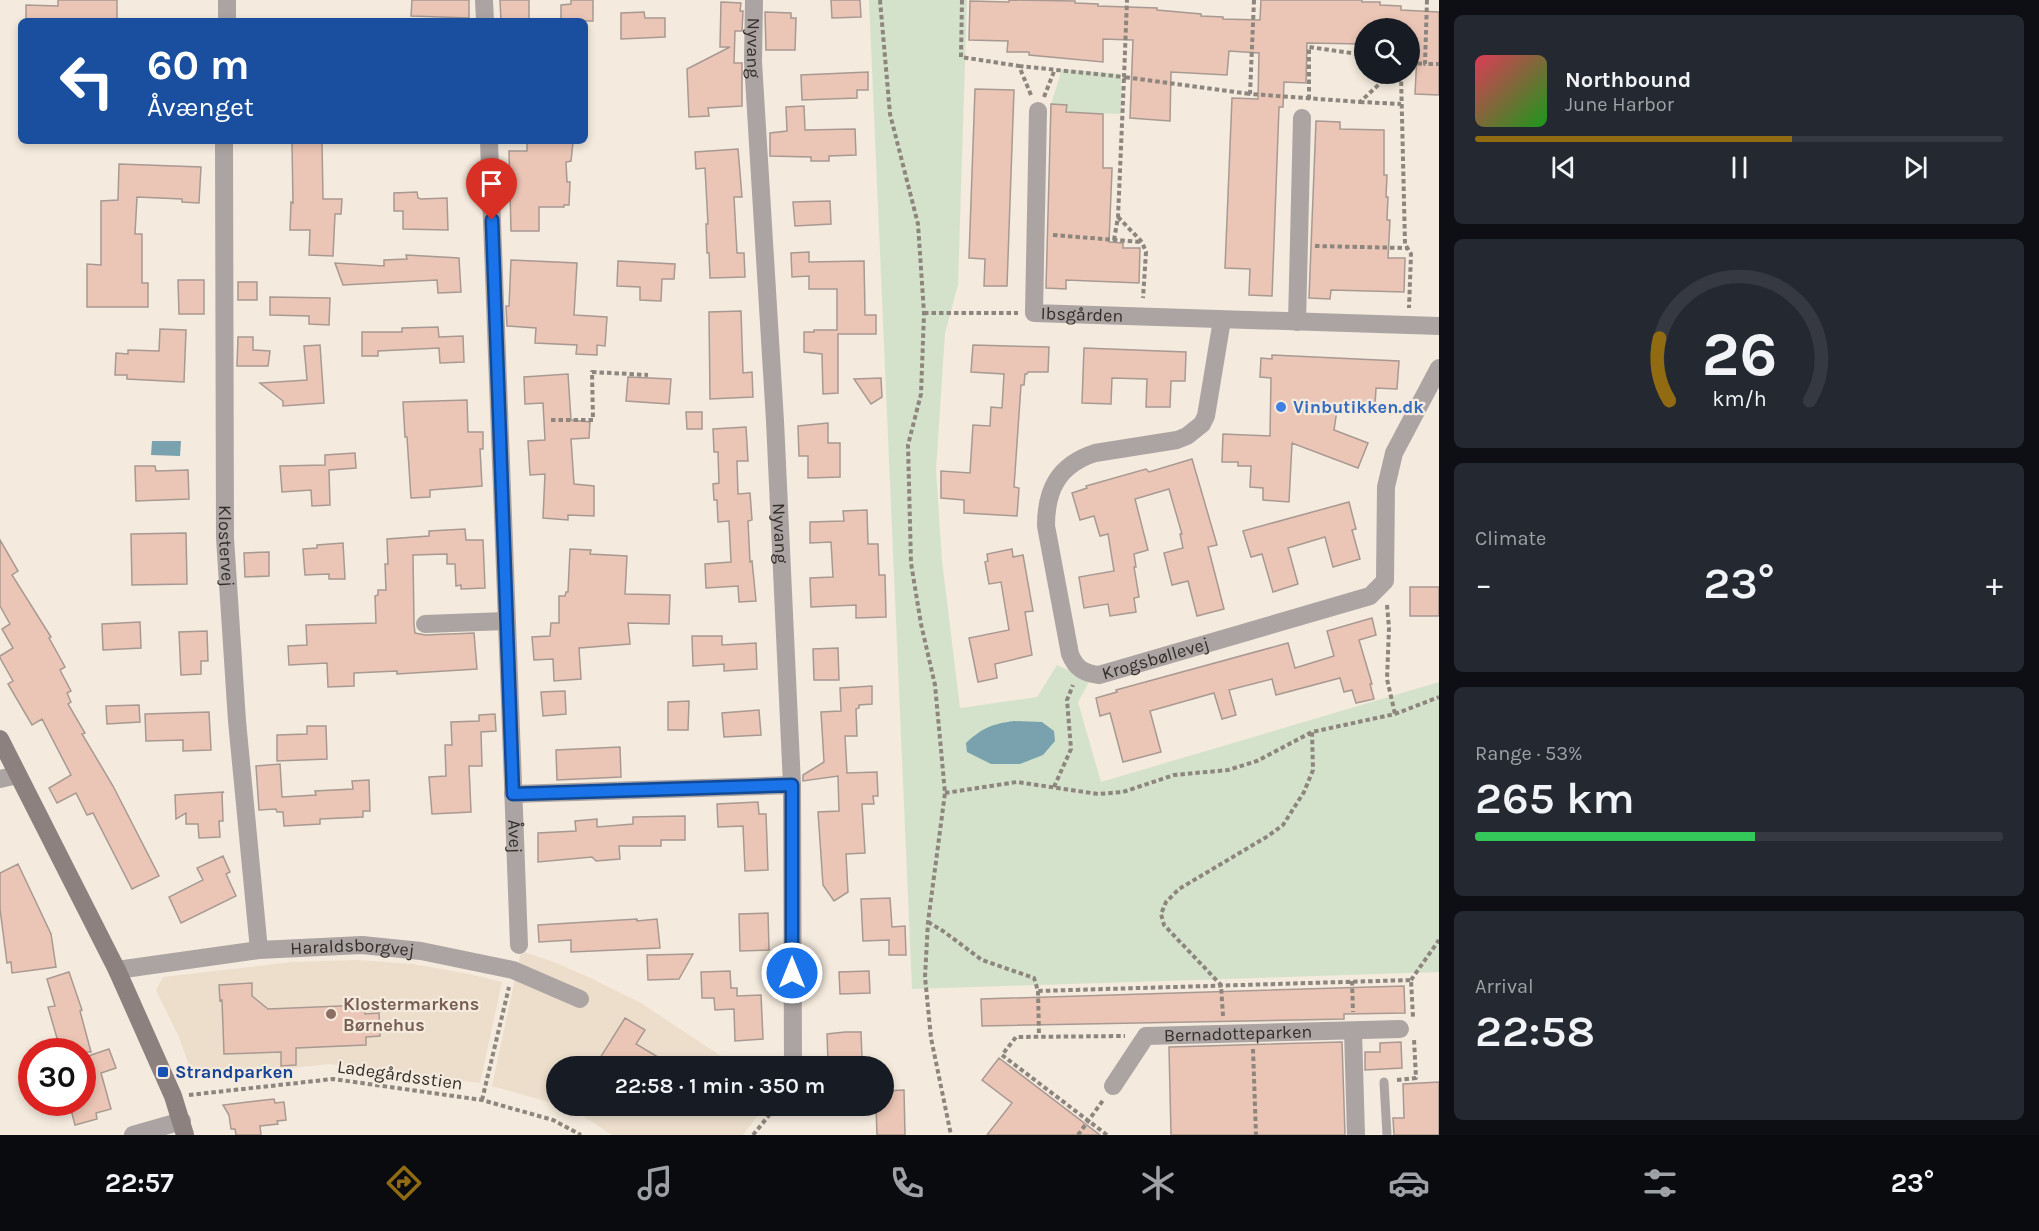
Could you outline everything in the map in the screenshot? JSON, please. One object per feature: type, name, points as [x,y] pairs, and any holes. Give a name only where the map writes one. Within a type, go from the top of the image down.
[{"type":"street","points":[[227,18],[228,0]]},
{"type":"street","points":[[484,0],[485,18]]},
{"type":"street","name":"Nyvang","points":[[754,0],[753,62],[775,421],[792,785],[793,1056]]},
{"type":"street","name":"Ibsgården","points":[[1038,111],[1034,313],[1439,326]]},
{"type":"street","points":[[1297,322],[1302,118]]},
{"type":"street","name":"Klostervej","points":[[224,144],[225,538],[237,722],[259,950]]},
{"type":"street","name":"Åvej","points":[[489,144],[519,945]]},
{"type":"street","name":"Krogsbøllevej","points":[[1221,320],[1206,416],[1196,430],[1177,440],[1095,453],[1083,457],[1065,470],[1051,488],[1046,506],[1046,526],[1070,654],[1074,663],[1079,670],[1099,675],[1370,596],[1385,581]]},
{"type":"street","points":[[1385,581],[1386,486],[1395,453],[1439,368]]},
{"type":"street","points":[[425,624],[507,621]]},
{"type":"street","points":[[0,739],[117,970],[174,1096],[183,1128],[133,1135]]},
{"type":"street","points":[[0,779],[18,775]]},
{"type":"street","points":[[513,794],[792,785]]},
{"type":"street","name":"Haraldsborgvej","points":[[117,970],[259,950],[362,945],[421,951],[513,970],[580,999]]},
{"type":"street","points":[[1353,1031],[1356,1135]]},
{"type":"street","name":"Bernadotteparken","points":[[1113,1086],[1146,1036],[1409,1031]]},
{"type":"lane","points":[[1384,1082],[1387,1135]]},
{"type":"path","points":[[880,0],[890,114],[918,224],[924,313],[921,394],[908,445],[910,563],[935,686],[945,793],[928,922],[925,977],[931,1038],[951,1135]]},
{"type":"path","points":[[962,0],[961,57],[1250,94],[1401,104]]},
{"type":"path","points":[[1114,240],[1118,217],[1127,0]]},
{"type":"path","points":[[1250,94],[1254,0]]},
{"type":"path","points":[[1425,64],[1427,0]]},
{"type":"path","points":[[1309,99],[1309,47],[1354,53]]},
{"type":"path","points":[[1420,64],[1439,64]]},
{"type":"path","points":[[1019,66],[1038,111]]},
{"type":"path","points":[[1038,111],[1055,69]]},
{"type":"path","points":[[1360,102],[1379,84]]},
{"type":"path","points":[[1401,84],[1405,244],[1411,254],[1408,324]]},
{"type":"path","points":[[1118,217],[1142,242],[1146,252],[1142,317]]},
{"type":"path","points":[[1036,234],[1142,242]]},
{"type":"path","points":[[1299,246],[1407,248]]},
{"type":"path","points":[[924,313],[1034,313]]},
{"type":"path","points":[[551,420],[593,420],[592,372],[648,375]]},
{"type":"path","points":[[1385,581],[1389,628],[1387,679],[1395,714]]},
{"type":"path","points":[[1054,787],[1071,749],[1067,700],[1079,670]]},
{"type":"path","points":[[945,793],[1017,782],[1098,794],[1123,792],[1174,775],[1228,770],[1257,761],[1312,732],[1395,714],[1439,697]]},
{"type":"path","points":[[1224,1034],[1221,985],[1164,925],[1161,914],[1166,902],[1179,889],[1284,825],[1304,792],[1313,770],[1312,732]]},
{"type":"path","points":[[928,922],[982,960],[1034,978],[1038,991],[1039,1036]]},
{"type":"path","points":[[1384,1082],[1416,1078],[1409,1031],[1411,980],[1439,940]]},
{"type":"path","points":[[482,1100],[513,970]]},
{"type":"path","points":[[1038,991],[1411,980]]},
{"type":"path","points":[[1352,981],[1353,1031]]},
{"type":"path","points":[[1253,1034],[1256,1135]]},
{"type":"path","points":[[1107,1135],[1002,1055],[1016,1037],[1146,1036]]},
{"type":"path","name":"Ladegårdsstien","points":[[174,1096],[333,1079],[482,1100],[553,1120],[581,1135]]},
{"type":"path","points":[[1078,1135],[1113,1086]]},
{"type":"path","points":[[753,1135],[776,1116]]},
{"type":"shaded area","name":"Klostermarkens Børnehus","points":[[521,951],[554,962],[641,1003],[721,1056],[546,1056],[546,1101],[492,1086]]},
{"type":"shaded area","name":"Klostermarkens Børnehus","points":[[357,960],[413,964],[502,982],[480,1083],[329,1064],[194,1079],[179,1037],[156,990],[163,977],[292,962]]},
{"type":"shaded area","points":[[583,1116],[757,1116],[743,1135],[612,1135]]},
{"type":"green space","points":[[869,0],[967,0],[958,285],[945,333],[936,470],[942,561],[960,708],[1037,697],[1057,665],[1090,680],[1078,702],[1101,782],[1439,682],[1439,972],[912,989]]},
{"type":"green space","points":[[1062,69],[1121,74],[1121,114],[1066,112],[1066,105],[1051,104]]},
{"type":"water","points":[[152,441],[181,441],[180,456],[151,455]]},
{"type":"water","points":[[1014,721],[1042,722],[1054,731],[1055,741],[1043,755],[1020,764],[991,764],[967,752],[966,743],[982,730],[993,725]]},
{"type":"building","points":[[58,0],[117,0],[117,18],[26,18],[26,5],[58,6]]},
{"type":"building","points":[[412,0],[469,0],[469,18],[411,16]]},
{"type":"building","points":[[500,0],[529,0],[529,18],[501,18]]},
{"type":"building","points":[[571,0],[593,0],[593,21],[588,21],[588,18],[561,18],[561,5],[571,4]]},
{"type":"building","points":[[831,0],[860,0],[861,17],[832,18]]},
{"type":"building","points":[[1009,0],[1075,1],[1075,3],[1098,4],[1098,6],[1157,8],[1157,10],[1201,14],[1201,16],[1223,17],[1223,19],[1260,20],[1261,0],[1362,0],[1362,2],[1380,2],[1380,5],[1401,6],[1401,10],[1439,12],[1439,95],[1415,94],[1416,84],[1420,84],[1420,18],[1354,18],[1354,44],[1307,43],[1306,83],[1284,82],[1283,107],[1279,107],[1272,296],[1249,295],[1250,269],[1225,268],[1232,98],[1258,99],[1259,53],[1229,51],[1227,75],[1171,72],[1170,121],[1130,118],[1133,40],[1103,39],[1103,62],[1029,55],[1029,52],[1007,52],[1008,41],[969,40],[970,1],[1009,2]]},
{"type":"building","points":[[721,2],[741,3],[740,11],[743,11],[742,31],[735,31],[734,63],[742,63],[742,106],[708,108],[709,116],[689,117],[687,69],[730,47],[720,47]]},
{"type":"building","points":[[644,12],[645,18],[665,18],[665,37],[621,39],[621,13]]},
{"type":"building","points":[[765,12],[791,13],[791,18],[796,18],[795,50],[766,50]]},
{"type":"building","points":[[868,72],[868,90],[857,90],[857,98],[802,100],[801,75]]},
{"type":"building","points":[[975,89],[1014,90],[1007,286],[984,286],[985,259],[969,258]]},
{"type":"building","points":[[1051,104],[1067,105],[1066,112],[1103,114],[1103,168],[1112,168],[1109,242],[1123,243],[1123,248],[1140,248],[1139,283],[1066,280],[1066,289],[1046,288]]},
{"type":"building","points":[[804,106],[805,130],[855,129],[856,155],[829,156],[829,161],[811,161],[811,157],[770,156],[770,133],[787,131],[786,107]]},
{"type":"building","points":[[1316,121],[1340,122],[1340,129],[1384,130],[1387,220],[1390,220],[1388,258],[1405,258],[1404,292],[1331,290],[1330,299],[1309,298]]},
{"type":"building","points":[[292,144],[322,144],[323,199],[342,199],[341,214],[335,214],[333,256],[309,255],[310,230],[290,230],[291,202],[293,203]]},
{"type":"building","points":[[527,144],[573,144],[571,161],[566,162],[567,182],[570,182],[569,205],[539,207],[539,231],[511,231],[509,151],[527,151]]},
{"type":"building","points":[[738,149],[742,197],[734,197],[737,253],[744,253],[745,277],[710,278],[709,253],[707,253],[705,168],[696,169],[695,152]]},
{"type":"building","points":[[119,164],[201,167],[199,203],[182,202],[182,199],[137,197],[135,234],[142,234],[142,283],[148,283],[148,307],[87,307],[87,264],[101,265],[101,201],[118,200]]},
{"type":"building","points":[[417,192],[418,198],[421,199],[447,198],[448,230],[403,229],[403,211],[394,211],[394,193]]},
{"type":"building","points":[[830,201],[831,224],[795,226],[793,202]]},
{"type":"building","points":[[809,252],[809,262],[864,261],[865,315],[876,315],[876,334],[838,334],[838,393],[823,394],[822,354],[804,352],[804,332],[837,330],[837,289],[809,289],[809,276],[792,277],[791,253]]},
{"type":"building","points":[[406,255],[459,258],[461,292],[438,293],[437,280],[343,285],[335,263],[384,266],[384,260],[407,259]]},
{"type":"building","points":[[511,260],[577,263],[574,315],[607,317],[605,346],[597,345],[597,355],[576,354],[577,345],[535,343],[536,328],[507,326],[506,306],[509,306]]},
{"type":"building","points":[[618,261],[675,264],[674,279],[662,279],[661,301],[640,300],[640,287],[617,286]]},
{"type":"building","points":[[178,280],[204,280],[204,314],[179,314]]},
{"type":"building","points":[[238,282],[257,282],[257,300],[238,300]]},
{"type":"building","points":[[270,297],[330,298],[329,325],[309,324],[309,316],[270,315]]},
{"type":"building","points":[[741,311],[743,373],[752,372],[753,397],[710,399],[709,312]]},
{"type":"building","points":[[438,327],[439,337],[463,336],[464,362],[440,363],[439,348],[378,351],[378,356],[362,356],[362,332],[402,332],[402,328]]},
{"type":"building","points":[[160,329],[186,330],[184,382],[127,379],[127,375],[115,375],[116,353],[128,354],[128,350],[159,351]]},
{"type":"building","points":[[238,337],[253,337],[253,350],[270,351],[268,366],[237,366]]},
{"type":"building","points":[[320,345],[324,403],[283,406],[283,401],[260,383],[307,380],[304,346]]},
{"type":"building","points":[[973,345],[1049,347],[1048,372],[1028,372],[1025,374],[1024,385],[1021,385],[1014,487],[1019,488],[1017,516],[964,513],[964,500],[941,498],[941,471],[970,473],[973,425],[990,426],[991,407],[1002,408],[1004,374],[971,372]]},
{"type":"building","points":[[1084,348],[1186,352],[1185,381],[1171,381],[1170,407],[1146,407],[1147,379],[1112,378],[1111,404],[1082,403]]},
{"type":"building","points":[[1272,355],[1399,361],[1397,389],[1376,388],[1375,406],[1338,404],[1334,430],[1368,443],[1358,468],[1292,443],[1289,502],[1263,500],[1263,488],[1250,487],[1251,466],[1238,466],[1238,462],[1222,462],[1223,434],[1270,436],[1271,378],[1260,377],[1261,358],[1272,359]]},
{"type":"building","points":[[568,374],[571,420],[590,422],[589,438],[571,439],[574,484],[594,486],[594,516],[568,515],[568,520],[543,518],[545,474],[530,475],[528,441],[545,440],[543,403],[525,404],[524,377]]},
{"type":"building","points":[[628,377],[671,379],[669,404],[626,401]]},
{"type":"building","points":[[881,378],[882,397],[871,404],[854,379]]},
{"type":"building","points":[[467,400],[468,432],[483,432],[483,449],[480,449],[482,486],[430,490],[430,497],[411,498],[403,402]]},
{"type":"building","points":[[686,412],[702,412],[702,429],[687,429]]},
{"type":"building","points":[[828,423],[828,443],[840,443],[840,477],[808,478],[808,456],[799,456],[798,426]]},
{"type":"building","points":[[746,427],[748,461],[737,461],[738,494],[750,493],[752,520],[748,521],[750,562],[752,561],[756,601],[739,602],[738,586],[706,588],[705,564],[731,562],[729,521],[718,522],[717,500],[714,500],[713,484],[719,483],[718,452],[714,452],[713,429]]},
{"type":"building","points":[[355,453],[356,468],[329,470],[330,505],[312,506],[311,490],[282,492],[280,466],[325,465],[325,455]]},
{"type":"building","points":[[1192,459],[1217,545],[1208,547],[1224,609],[1197,616],[1188,581],[1172,585],[1164,553],[1183,548],[1180,534],[1182,534],[1169,489],[1135,499],[1148,550],[1134,554],[1139,597],[1134,598],[1136,612],[1110,616],[1108,604],[1084,608],[1079,577],[1114,571],[1108,534],[1100,536],[1094,516],[1080,520],[1072,493],[1087,488],[1086,486],[1146,469],[1149,472]]},
{"type":"building","points":[[135,466],[155,466],[156,471],[188,470],[189,499],[136,501]]},
{"type":"building","points":[[1349,502],[1356,529],[1352,530],[1360,559],[1333,567],[1325,537],[1288,548],[1298,584],[1273,592],[1262,554],[1251,557],[1243,531]]},
{"type":"building","points":[[867,510],[868,544],[878,544],[879,575],[885,575],[886,617],[856,618],[856,605],[811,607],[810,578],[833,577],[831,542],[810,543],[810,522],[844,521],[843,511]]},
{"type":"building","points":[[465,529],[466,540],[483,540],[485,588],[461,589],[461,585],[456,586],[455,564],[447,564],[447,554],[413,555],[414,625],[415,633],[425,635],[474,633],[477,669],[397,674],[397,671],[354,673],[354,686],[328,687],[327,663],[289,665],[288,646],[307,645],[306,625],[376,623],[375,596],[378,595],[378,590],[386,590],[387,539],[429,536],[429,531]]},
{"type":"building","points":[[186,533],[187,584],[132,585],[131,534]]},
{"type":"building","points":[[0,540],[18,571],[12,575],[51,637],[49,638],[65,667],[60,670],[71,691],[67,693],[71,702],[68,704],[85,733],[82,734],[113,786],[159,876],[132,889],[93,813],[87,815],[76,793],[57,803],[49,788],[71,775],[42,719],[32,725],[8,684],[13,681],[0,656],[13,648],[2,629],[10,624],[0,606]]},
{"type":"building","points":[[343,543],[345,579],[329,579],[329,574],[305,575],[303,549],[317,548],[317,545]]},
{"type":"building","points":[[570,549],[591,550],[590,554],[627,556],[625,594],[670,595],[669,624],[628,623],[630,644],[579,648],[581,679],[554,681],[553,659],[534,660],[532,637],[550,636],[551,623],[559,623],[559,596],[565,596],[568,592]]},
{"type":"building","points":[[1012,549],[1013,557],[1023,555],[1033,611],[1025,612],[1032,655],[995,664],[997,678],[978,682],[969,638],[1009,630],[1001,582],[989,584],[985,562],[988,561],[987,554]]},
{"type":"building","points":[[269,552],[269,576],[245,577],[244,553]]},
{"type":"building","points":[[1410,587],[1439,587],[1439,616],[1410,616]]},
{"type":"building","points":[[1372,618],[1376,635],[1359,640],[1374,699],[1356,703],[1352,690],[1344,692],[1340,678],[1276,695],[1272,679],[1229,690],[1236,715],[1222,719],[1214,693],[1150,711],[1161,752],[1123,762],[1110,713],[1100,716],[1096,698],[1117,692],[1116,690],[1288,643],[1295,668],[1334,656],[1327,631]]},
{"type":"building","points":[[140,622],[141,648],[103,650],[102,624]]},
{"type":"building","points":[[207,631],[208,661],[201,661],[201,674],[181,675],[179,632]]},
{"type":"building","points":[[692,636],[722,636],[722,645],[756,643],[757,669],[724,671],[724,664],[693,666]]},
{"type":"building","points":[[838,648],[839,680],[814,680],[813,649]]},
{"type":"building","points":[[872,686],[872,704],[859,705],[856,709],[857,736],[845,736],[847,773],[877,772],[878,796],[873,796],[874,804],[862,804],[865,853],[846,854],[848,892],[834,901],[823,885],[818,812],[839,811],[838,776],[803,781],[803,775],[824,762],[821,712],[841,711],[840,688]]},
{"type":"building","points":[[565,691],[566,714],[543,716],[541,692]]},
{"type":"building","points":[[689,701],[688,730],[668,730],[668,702]]},
{"type":"building","points":[[139,705],[140,722],[107,724],[106,706]]},
{"type":"building","points":[[759,710],[761,735],[724,737],[722,713]]},
{"type":"building","points":[[209,712],[211,750],[183,751],[183,740],[146,741],[145,714]]},
{"type":"building","points":[[495,714],[496,731],[481,732],[482,766],[469,766],[471,812],[432,814],[429,777],[446,776],[445,745],[452,745],[451,722],[479,721],[479,715]]},
{"type":"building","points":[[307,726],[326,726],[327,759],[277,761],[277,735],[307,734]]},
{"type":"building","points":[[620,747],[621,777],[557,780],[556,750]]},
{"type":"building","points":[[280,764],[282,797],[316,795],[315,791],[353,789],[352,781],[369,780],[370,811],[363,811],[363,817],[320,819],[320,824],[284,826],[283,812],[277,812],[276,809],[259,810],[256,766]]},
{"type":"building","points":[[224,792],[222,793],[223,821],[219,821],[220,837],[199,838],[198,824],[186,824],[186,813],[176,819],[175,795]]},
{"type":"building","points":[[758,802],[759,814],[766,814],[768,870],[745,871],[743,826],[718,827],[717,804]]},
{"type":"building","points":[[685,816],[685,840],[661,840],[661,846],[619,846],[620,859],[596,861],[592,857],[538,862],[538,833],[576,831],[575,821],[597,819],[597,827],[633,824],[633,817]]},
{"type":"building","points":[[223,856],[230,872],[226,874],[236,896],[181,923],[169,897],[203,880],[197,868]]},
{"type":"building","points":[[18,864],[51,934],[56,967],[12,973],[11,962],[7,963],[0,909],[0,873]]},
{"type":"building","points":[[890,898],[892,927],[905,926],[906,955],[889,955],[889,940],[863,941],[861,899]]},
{"type":"building","points":[[768,913],[769,950],[740,951],[739,914]]},
{"type":"building","points":[[637,919],[637,921],[657,919],[660,948],[571,952],[571,940],[539,942],[538,925]]},
{"type":"building","points":[[693,954],[679,979],[648,980],[647,955]]},
{"type":"building","points":[[730,971],[731,988],[737,988],[737,996],[761,995],[763,1039],[735,1041],[734,1009],[715,1010],[714,998],[702,998],[701,972]]},
{"type":"building","points":[[869,971],[870,993],[840,994],[839,972]]},
{"type":"building","points":[[69,972],[82,1010],[80,1011],[87,1038],[57,1038],[48,1007],[55,1006],[47,979]]},
{"type":"building","points":[[252,983],[252,996],[268,1009],[365,1005],[365,1014],[379,1013],[380,1036],[366,1037],[366,1045],[296,1048],[296,1065],[281,1066],[281,1052],[224,1054],[222,1000],[220,1001],[219,985]]},
{"type":"building","points":[[1404,986],[1405,1013],[1344,1014],[1344,1019],[982,1026],[981,999]]},
{"type":"building","points":[[625,1018],[645,1030],[636,1044],[656,1056],[601,1056]]},
{"type":"building","points":[[861,1032],[862,1056],[828,1056],[827,1034]]},
{"type":"building","points":[[1342,1042],[1345,1135],[1171,1135],[1169,1047]]},
{"type":"building","points":[[1401,1042],[1402,1068],[1365,1070],[1365,1052],[1380,1052],[1380,1043]]},
{"type":"building","points":[[109,1049],[116,1068],[101,1073],[111,1109],[96,1113],[96,1053]]},
{"type":"building","points":[[999,1058],[1100,1135],[987,1135],[1012,1103],[982,1080]]},
{"type":"building","points":[[1439,1082],[1439,1135],[1394,1135],[1393,1118],[1404,1118],[1403,1084]]},
{"type":"building","points":[[894,1090],[904,1090],[905,1135],[877,1135],[876,1116],[894,1116]]},
{"type":"building","points":[[274,1099],[275,1103],[284,1102],[286,1120],[277,1121],[278,1124],[260,1126],[261,1135],[236,1135],[235,1129],[231,1129],[229,1115],[223,1105]]},
{"type":"building","points":[[96,1113],[97,1119],[75,1125],[73,1116],[96,1116]]},
{"type":"place","name":"Vinbutikken.dk","points":[[1281,407]]},
{"type":"place","name":"Klostermarkens Børnehus","points":[[331,1014]]},
{"type":"place","name":"Strandparken","points":[[163,1072]]},
{"type":"route","points":[[492,220],[513,794],[792,785],[792,973]]}]
